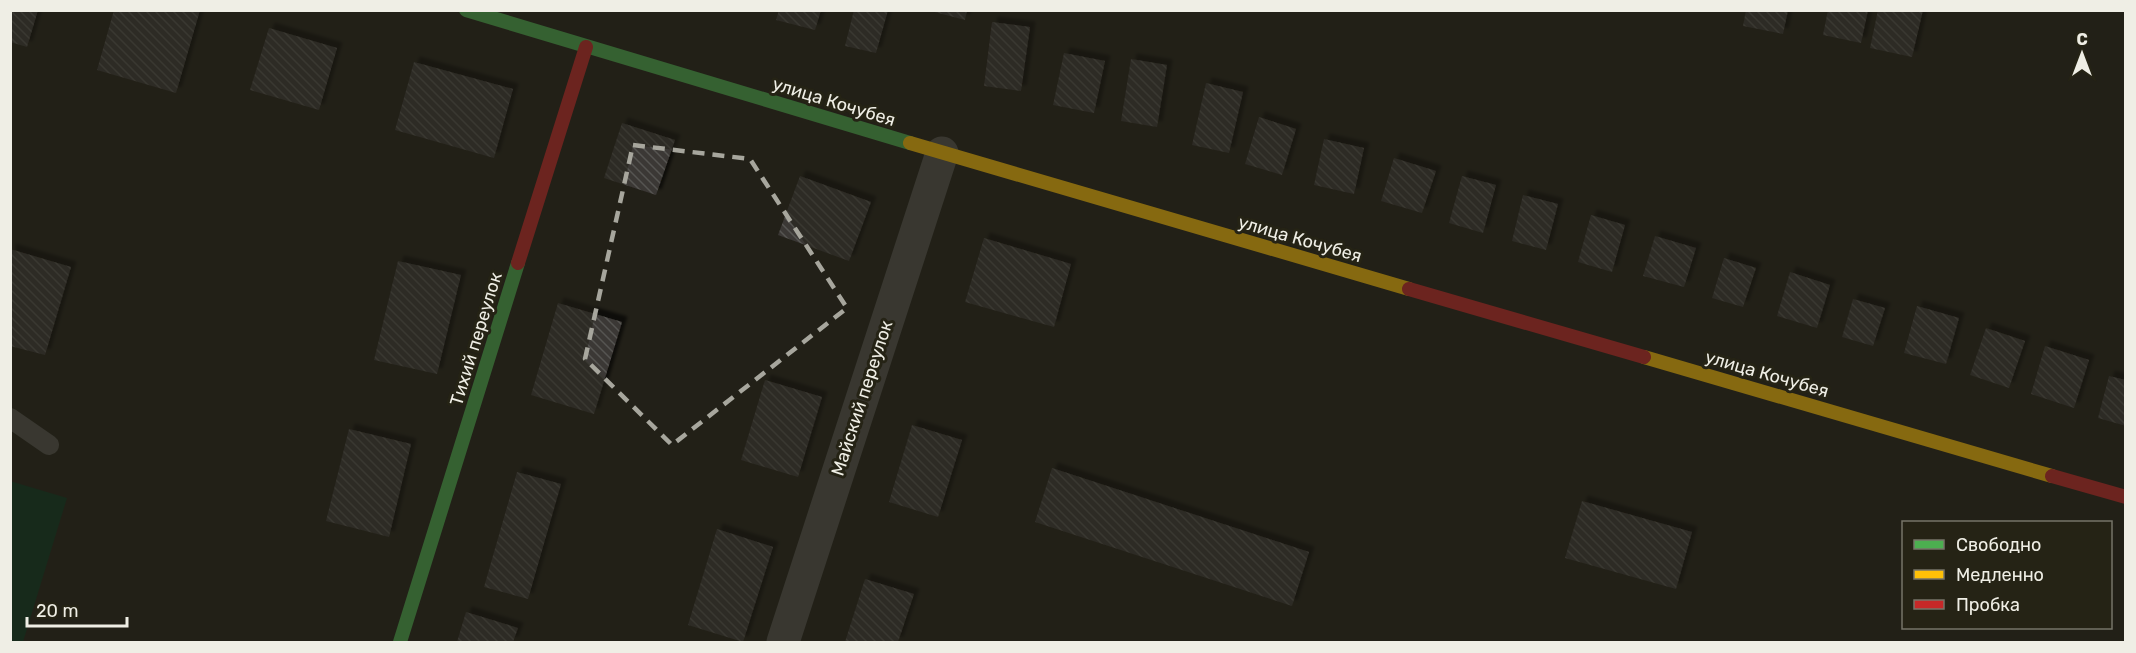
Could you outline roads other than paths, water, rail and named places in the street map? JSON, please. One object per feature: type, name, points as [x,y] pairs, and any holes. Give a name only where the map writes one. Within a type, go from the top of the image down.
[{"type":"street","name":"улица Кочубея","points":[[466,10],[942,153],[2126,497]]},
{"type":"street","name":"Тихий переулок","points":[[400,642],[586,47]]},
{"type":"street","name":"Майский переулок","points":[[783,642],[942,153]]},
{"type":"lane","points":[[10,417],[50,445]]}]
